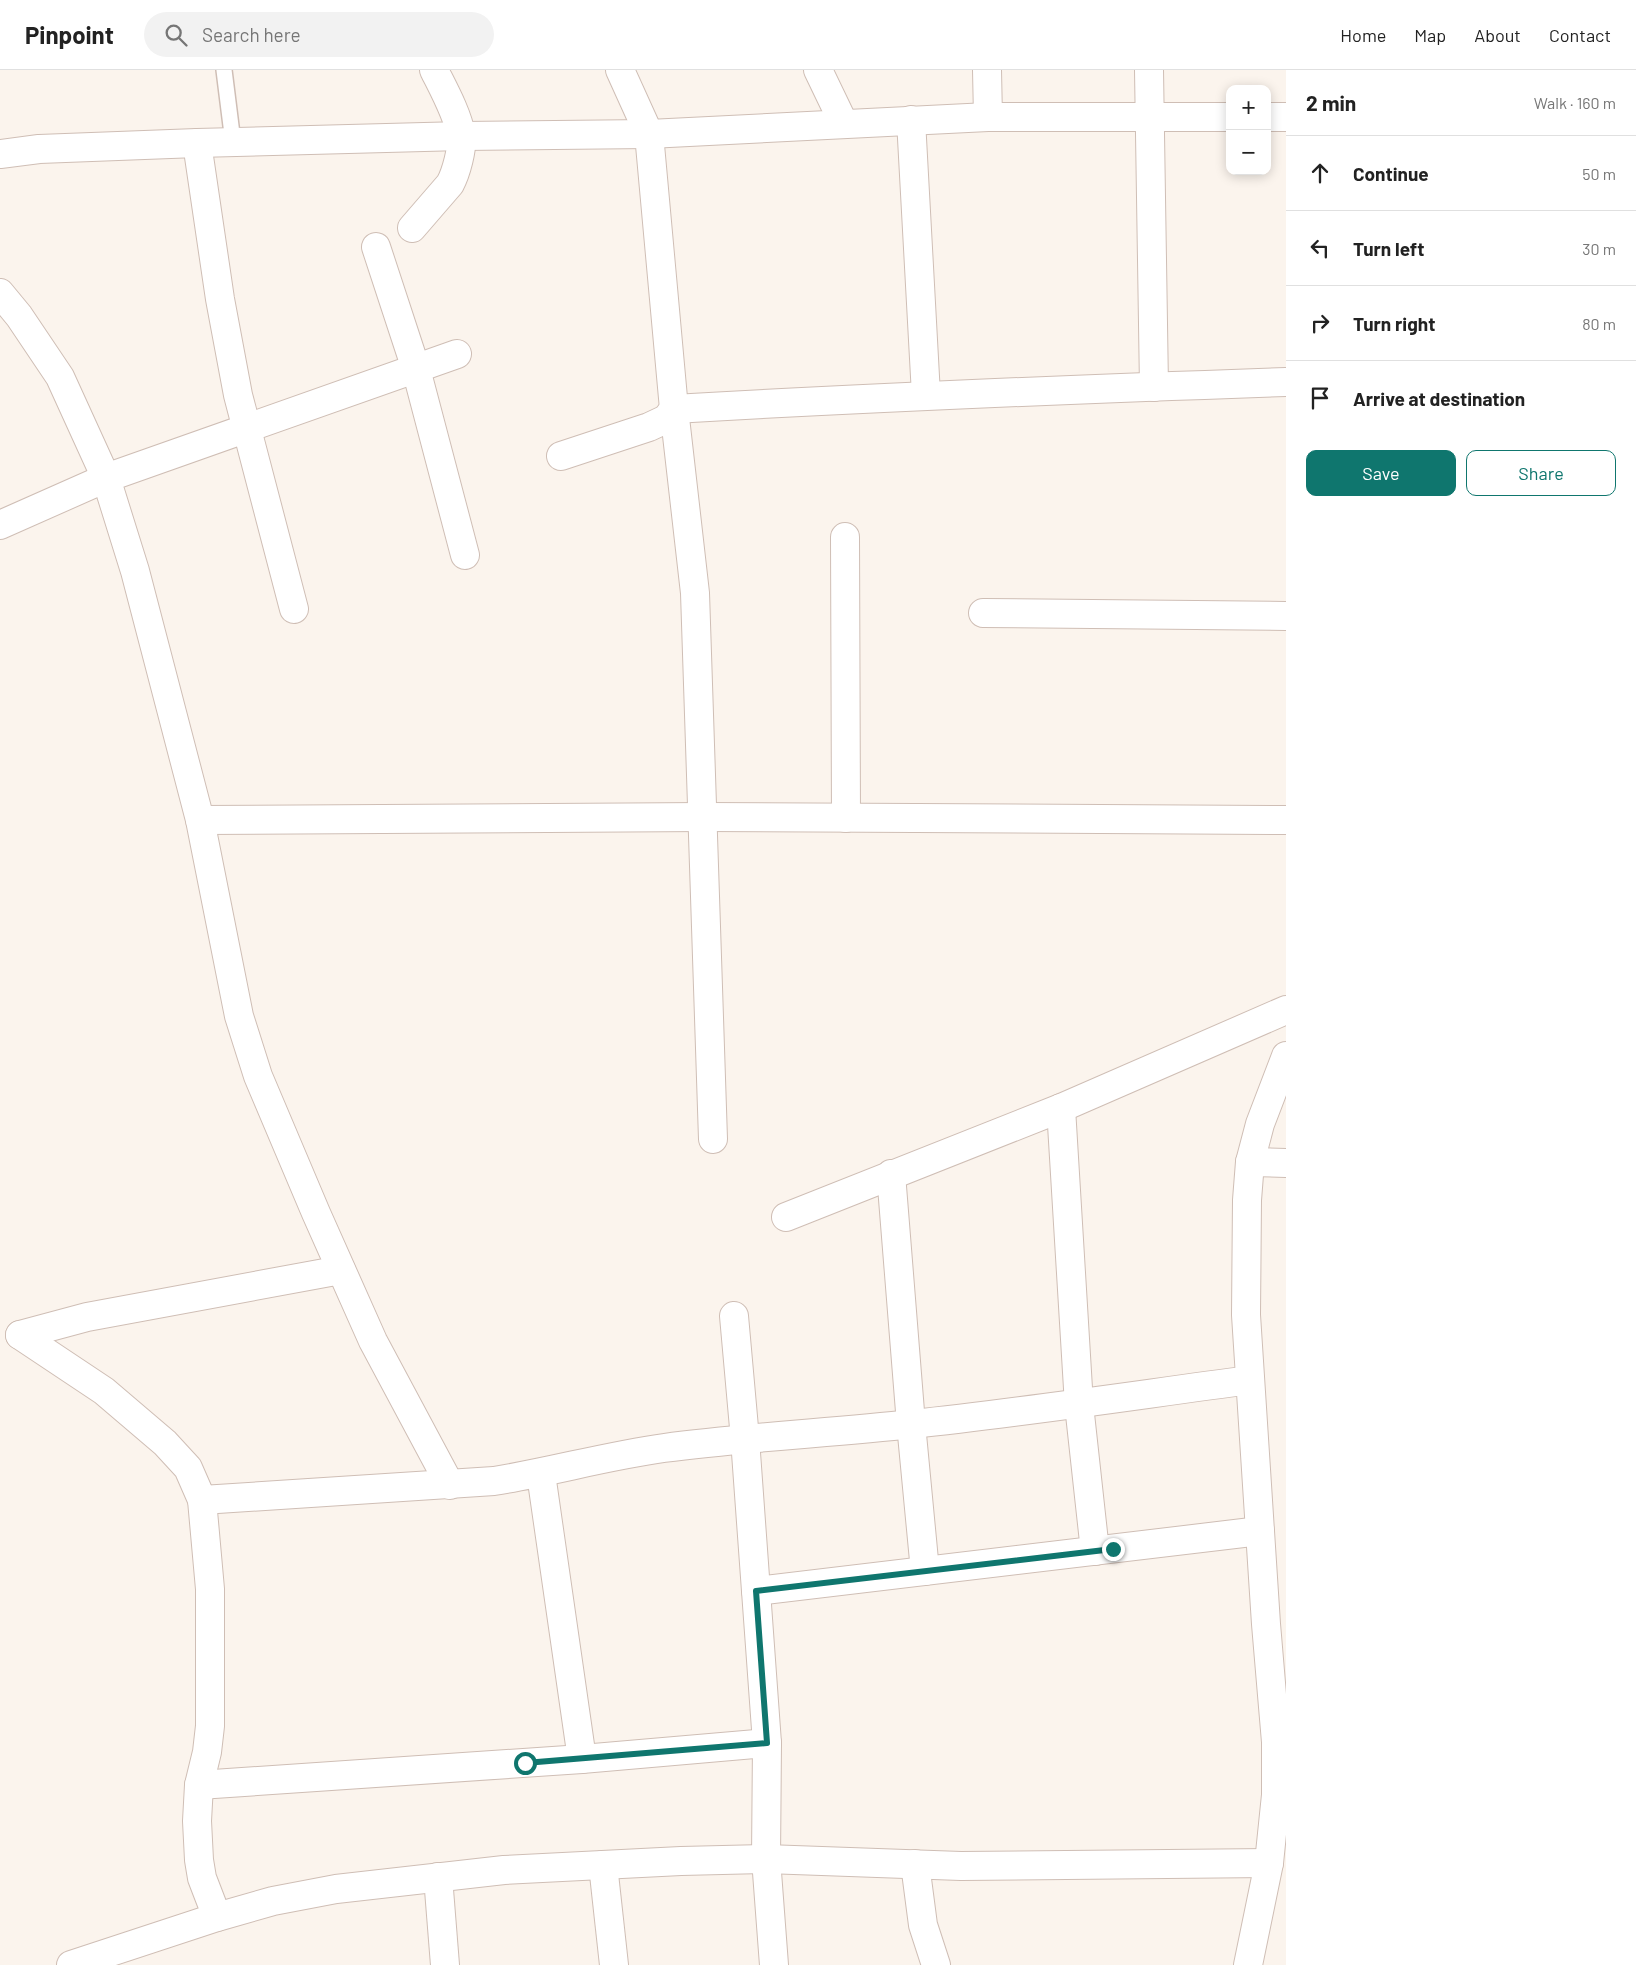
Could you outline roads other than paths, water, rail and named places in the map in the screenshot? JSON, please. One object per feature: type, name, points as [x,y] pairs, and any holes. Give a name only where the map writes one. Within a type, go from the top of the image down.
[{"type":"street","points":[[412,228],[454,176],[462,136],[449,101],[434,70]]},
{"type":"street","points":[[620,70],[649,134],[674,410],[695,593],[704,817],[713,1139]]},
{"type":"street","points":[[818,70],[844,124]]},
{"type":"street","points":[[987,70],[988,116]]},
{"type":"street","points":[[1149,70],[1154,387]]},
{"type":"street","points":[[0,154],[39,149],[197,143],[462,136],[649,134],[988,116],[1226,117]]},
{"type":"street","points":[[1271,117],[1286,117]]},
{"type":"street","points":[[910,120],[926,396]]},
{"type":"street","points":[[197,143],[229,352],[238,396],[248,428],[294,609]]},
{"type":"street","points":[[376,247],[416,369],[465,555]]},
{"type":"street","points":[[0,293],[19,316],[60,377],[106,478],[135,571],[200,820],[239,1016],[258,1076],[373,1341],[450,1485]]},
{"type":"street","points":[[0,525],[106,478],[457,354]]},
{"type":"street","points":[[561,456],[649,427],[666,419],[674,410],[926,396],[1286,382]]},
{"type":"street","points":[[844,537],[846,818]]},
{"type":"street","points":[[983,613],[1286,616]]},
{"type":"street","points":[[200,820],[704,817],[1286,820]]},
{"type":"street","points":[[786,1217],[1061,1108],[1286,1010]]},
{"type":"street","points":[[1248,1965],[1269,1863],[1276,1796],[1276,1742],[1246,1315],[1246,1241],[1250,1162],[1260,1124],[1286,1056]]},
{"type":"street","points":[[1061,1108],[1079,1405],[1095,1551]]},
{"type":"street","points":[[1250,1162],[1286,1163]]},
{"type":"street","points":[[891,1174],[911,1424],[926,1571]]},
{"type":"street","points":[[210,1919],[198,1860],[197,1821],[200,1785],[210,1726],[210,1590],[202,1500],[188,1468],[165,1443],[104,1391],[20,1335],[96,1315],[341,1270]]},
{"type":"street","points":[[734,1316],[767,1743],[766,1859],[774,1965]]},
{"type":"street","points":[[202,1500],[494,1481],[541,1474],[617,1456],[662,1448],[911,1424],[1079,1405],[1250,1380]]},
{"type":"street","points":[[541,1474],[582,1759]]},
{"type":"street","points":[[756,1591],[1260,1532]]},
{"type":"street","points":[[200,1785],[582,1759],[767,1743]]},
{"type":"street","points":[[73,1964],[210,1919],[273,1901],[336,1889],[504,1870],[681,1861],[766,1859],[961,1866],[1269,1863]]},
{"type":"street","points":[[915,1864],[923,1925],[936,1965]]},
{"type":"street","points":[[603,1865],[614,1965]]},
{"type":"street","points":[[438,1877],[444,1965]]},
{"type":"lane","points":[[224,70],[233,142]]}]
